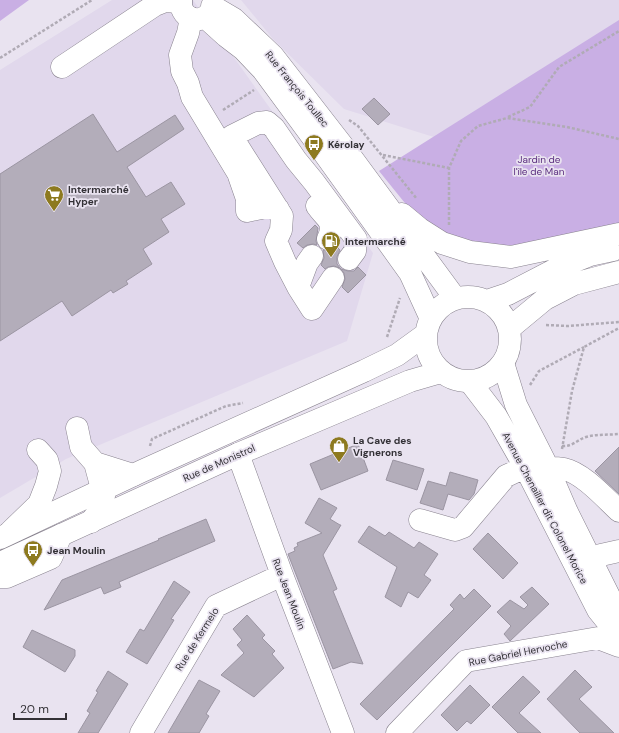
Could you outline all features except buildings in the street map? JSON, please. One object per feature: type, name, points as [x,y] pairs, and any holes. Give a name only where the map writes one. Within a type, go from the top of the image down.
[{"type":"main road","points":[[62,67],[155,5],[165,1],[197,7],[179,59],[192,98],[238,173],[247,198],[247,212],[266,207],[278,209]]},
{"type":"main road","name":"Rue François Toullec","points":[[197,7],[234,19],[273,56],[383,199],[455,298]]},
{"type":"main road","name":"Rue François Toullec","points":[[197,7],[226,36],[243,49],[263,70],[316,142],[413,279],[428,327]]},
{"type":"main road","points":[[188,83],[202,92],[232,136],[282,216],[281,230],[276,241],[298,287],[312,309],[333,278]]},
{"type":"main road","points":[[232,136],[258,123],[268,122],[274,128],[296,160],[356,239],[355,251],[349,259]]},
{"type":"main road","points":[[296,160],[318,208],[330,221],[332,231],[328,239]]},
{"type":"main road","points":[[383,199],[420,229],[442,243],[470,252],[511,257],[619,234]]},
{"type":"main road","points":[[487,301],[508,294],[560,267],[590,255],[619,249]]},
{"type":"main road","points":[[298,287],[306,263],[312,256]]},
{"type":"main road","points":[[428,327],[427,349],[432,362],[441,372],[456,380],[470,382],[485,378],[497,370],[503,363],[509,349],[516,323],[545,300],[574,284],[619,272]]},
{"type":"main road","points":[[4,536],[133,475],[397,355],[428,327],[439,308],[455,298],[468,296],[487,301],[503,316],[516,323]]},
{"type":"main road","name":"Avenue Chenailler dit Colonel Morice","points":[[503,363],[516,406],[548,468],[567,512],[608,553],[612,602],[619,631]]},
{"type":"main road","name":"Rue de Monistrol","points":[[0,563],[238,454],[410,381],[441,372]]},
{"type":"main road","name":"Avenue Chenailler dit Colonel Morice","points":[[470,382],[496,416],[525,467],[598,610],[619,636]]},
{"type":"main road","points":[[77,428],[81,447],[95,463],[104,496],[101,506],[91,522]]},
{"type":"main road","points":[[4,536],[39,504],[50,471],[47,460],[38,450]]},
{"type":"main road","name":"Rue Jean Moulin","points":[[238,454],[282,575],[343,733]]},
{"type":"main road","points":[[95,463],[133,475]]},
{"type":"main road","points":[[420,520],[455,530],[463,527],[506,476],[525,467]]},
{"type":"main road","points":[[548,468],[564,469],[582,478],[619,511]]},
{"type":"main road","points":[[0,577],[7,577],[50,558],[61,535]]},
{"type":"main road","name":"Rue de Kermelo","points":[[141,733],[216,606],[282,575]]},
{"type":"main road","name":"Rue Gabriel Hervoche","points":[[407,730],[466,661],[598,638],[619,646]]},
{"type":"path","points":[[0,58],[92,0]]},
{"type":"path","points":[[443,224],[449,229],[449,168],[461,141],[478,126],[507,118],[530,107],[559,67],[619,32]]},
{"type":"path","points":[[222,110],[259,87]]},
{"type":"path","points":[[346,118],[358,126],[421,203]]},
{"type":"path","points":[[507,118],[566,127],[619,138]]},
{"type":"path","points":[[382,155],[449,168]]},
{"type":"path","points":[[385,344],[403,289],[413,279]]},
{"type":"path","points":[[516,323],[568,326],[619,322]]},
{"type":"path","points":[[562,446],[569,447],[585,438],[598,435],[619,434]]},
{"type":"shaded area","points":[[112,0],[193,0],[373,253],[347,341],[66,459],[0,498],[0,70]]},
{"type":"shaded area","points":[[241,0],[619,0],[619,148],[437,138],[344,109],[273,39]]},
{"type":"green space","points":[[0,0],[29,0],[0,21]]},
{"type":"green space","name":"Jardin de l'île de Man","points":[[619,20],[619,228],[517,252],[463,246],[417,218],[379,171]]},
{"type":"place","name":"Kérolay","points":[[314,161]]},
{"type":"place","name":"Intermarché Hyper","points":[[54,212]]},
{"type":"place","name":"Intermarché","points":[[331,258]]},
{"type":"place","name":"La Cave des Vignerons","points":[[339,463]]},
{"type":"place","name":"Jean Moulin","points":[[33,567]]}]
